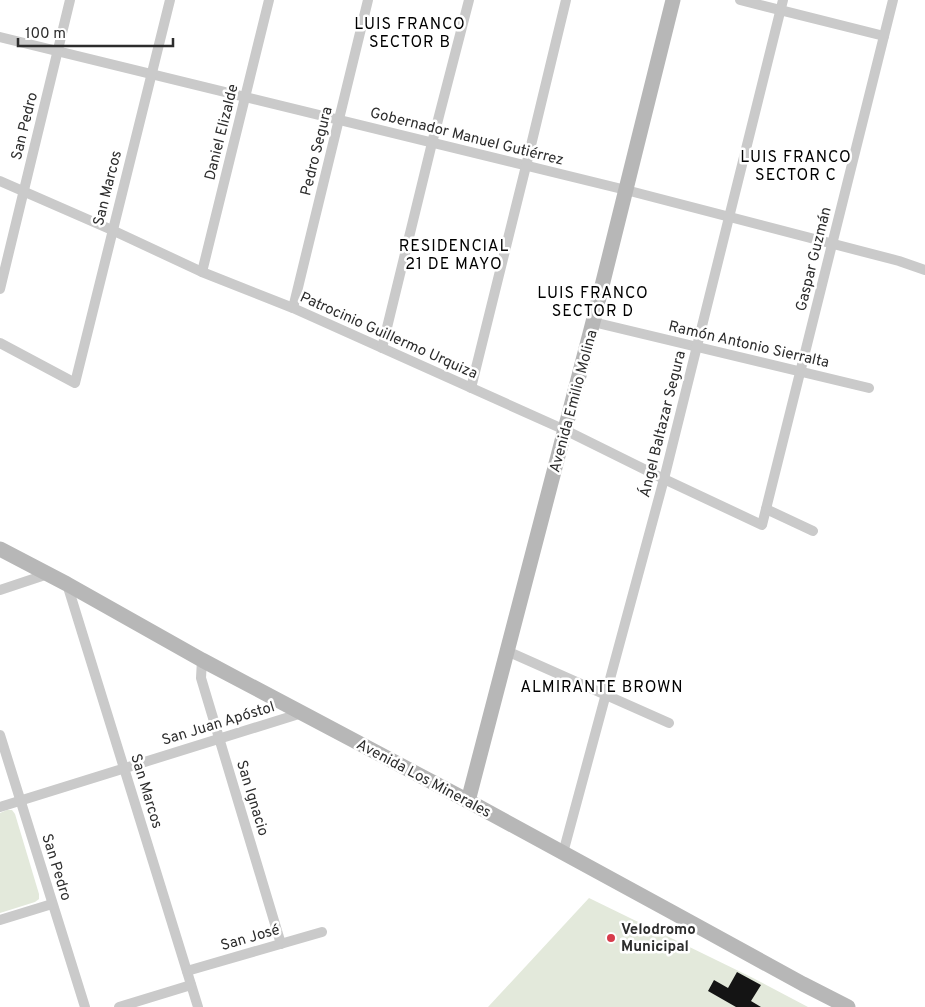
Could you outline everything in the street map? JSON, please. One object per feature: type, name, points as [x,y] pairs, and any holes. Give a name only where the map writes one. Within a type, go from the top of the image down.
[{"type":"main road","name":"Avenida Emilio Molina","points":[[468,801],[593,322],[673,0]]},
{"type":"main road","name":"Avenida Los Minerales","points":[[0,549],[68,584],[202,660],[468,801],[848,1007]]},
{"type":"street","name":"San Pedro","points":[[0,289],[70,0]]},
{"type":"street","name":"San Marcos","points":[[0,343],[75,383],[170,0]]},
{"type":"street","name":"Daniel Elizalde","points":[[202,272],[269,0]]},
{"type":"street","name":"Pedro Segura","points":[[293,308],[368,0]]},
{"type":"street","points":[[382,348],[469,0]]},
{"type":"street","points":[[471,388],[566,0]]},
{"type":"street","points":[[740,0],[782,5],[884,36]]},
{"type":"street","name":"Gaspar Guzmán","points":[[762,525],[893,0]]},
{"type":"street","name":"Ángel Baltazar Segura","points":[[563,853],[664,480],[782,5]]},
{"type":"street","name":"Gobernador Manuel Gutiérrez","points":[[0,37],[626,190],[899,261],[925,270]]},
{"type":"street","name":"Patrocinio Guillermo Urquiza","points":[[0,181],[202,272],[293,308],[565,430],[664,480],[762,525]]},
{"type":"street","name":"Ramón Antonio Sierralta","points":[[593,322],[869,388]]},
{"type":"street","points":[[766,509],[813,531]]},
{"type":"street","points":[[0,590],[48,574]]},
{"type":"street","name":"San Marcos","points":[[68,584],[198,1007]]},
{"type":"street","points":[[507,651],[669,723]]},
{"type":"street","name":"San Ignacio","points":[[202,660],[201,678],[281,944]]},
{"type":"street","name":"San Juan Apóstol","points":[[0,807],[302,714]]},
{"type":"street","name":"San Pedro","points":[[0,736],[85,1007]]},
{"type":"street","points":[[0,920],[52,904]]},
{"type":"street","name":"San José","points":[[187,971],[322,932]]},
{"type":"street","points":[[119,1007],[191,985]]},
{"type":"shaded area","points":[[12,810],[15,814],[39,899],[0,913],[0,813]]},
{"type":"shaded area","name":"Velodromo Municipal","points":[[589,898],[751,977],[808,1007],[488,1007]]},
{"type":"building","points":[[737,972],[761,985],[751,1001],[761,1007],[736,1007],[708,991],[714,980],[728,988]]},
{"type":"place","name":"Velodromo Municipal","points":[[611,938]]},
{"type":"district","name":"LUIS FRANCO SECTOR B","points":[[410,32]]},
{"type":"district","name":"LUIS FRANCO SECTOR C","points":[[796,165]]},
{"type":"district","name":"RESIDENCIAL 21 DE MAYO","points":[[454,254]]},
{"type":"district","name":"LUIS FRANCO SECTOR D","points":[[593,301]]},
{"type":"district","name":"ALMIRANTE BROWN","points":[[602,686]]}]
